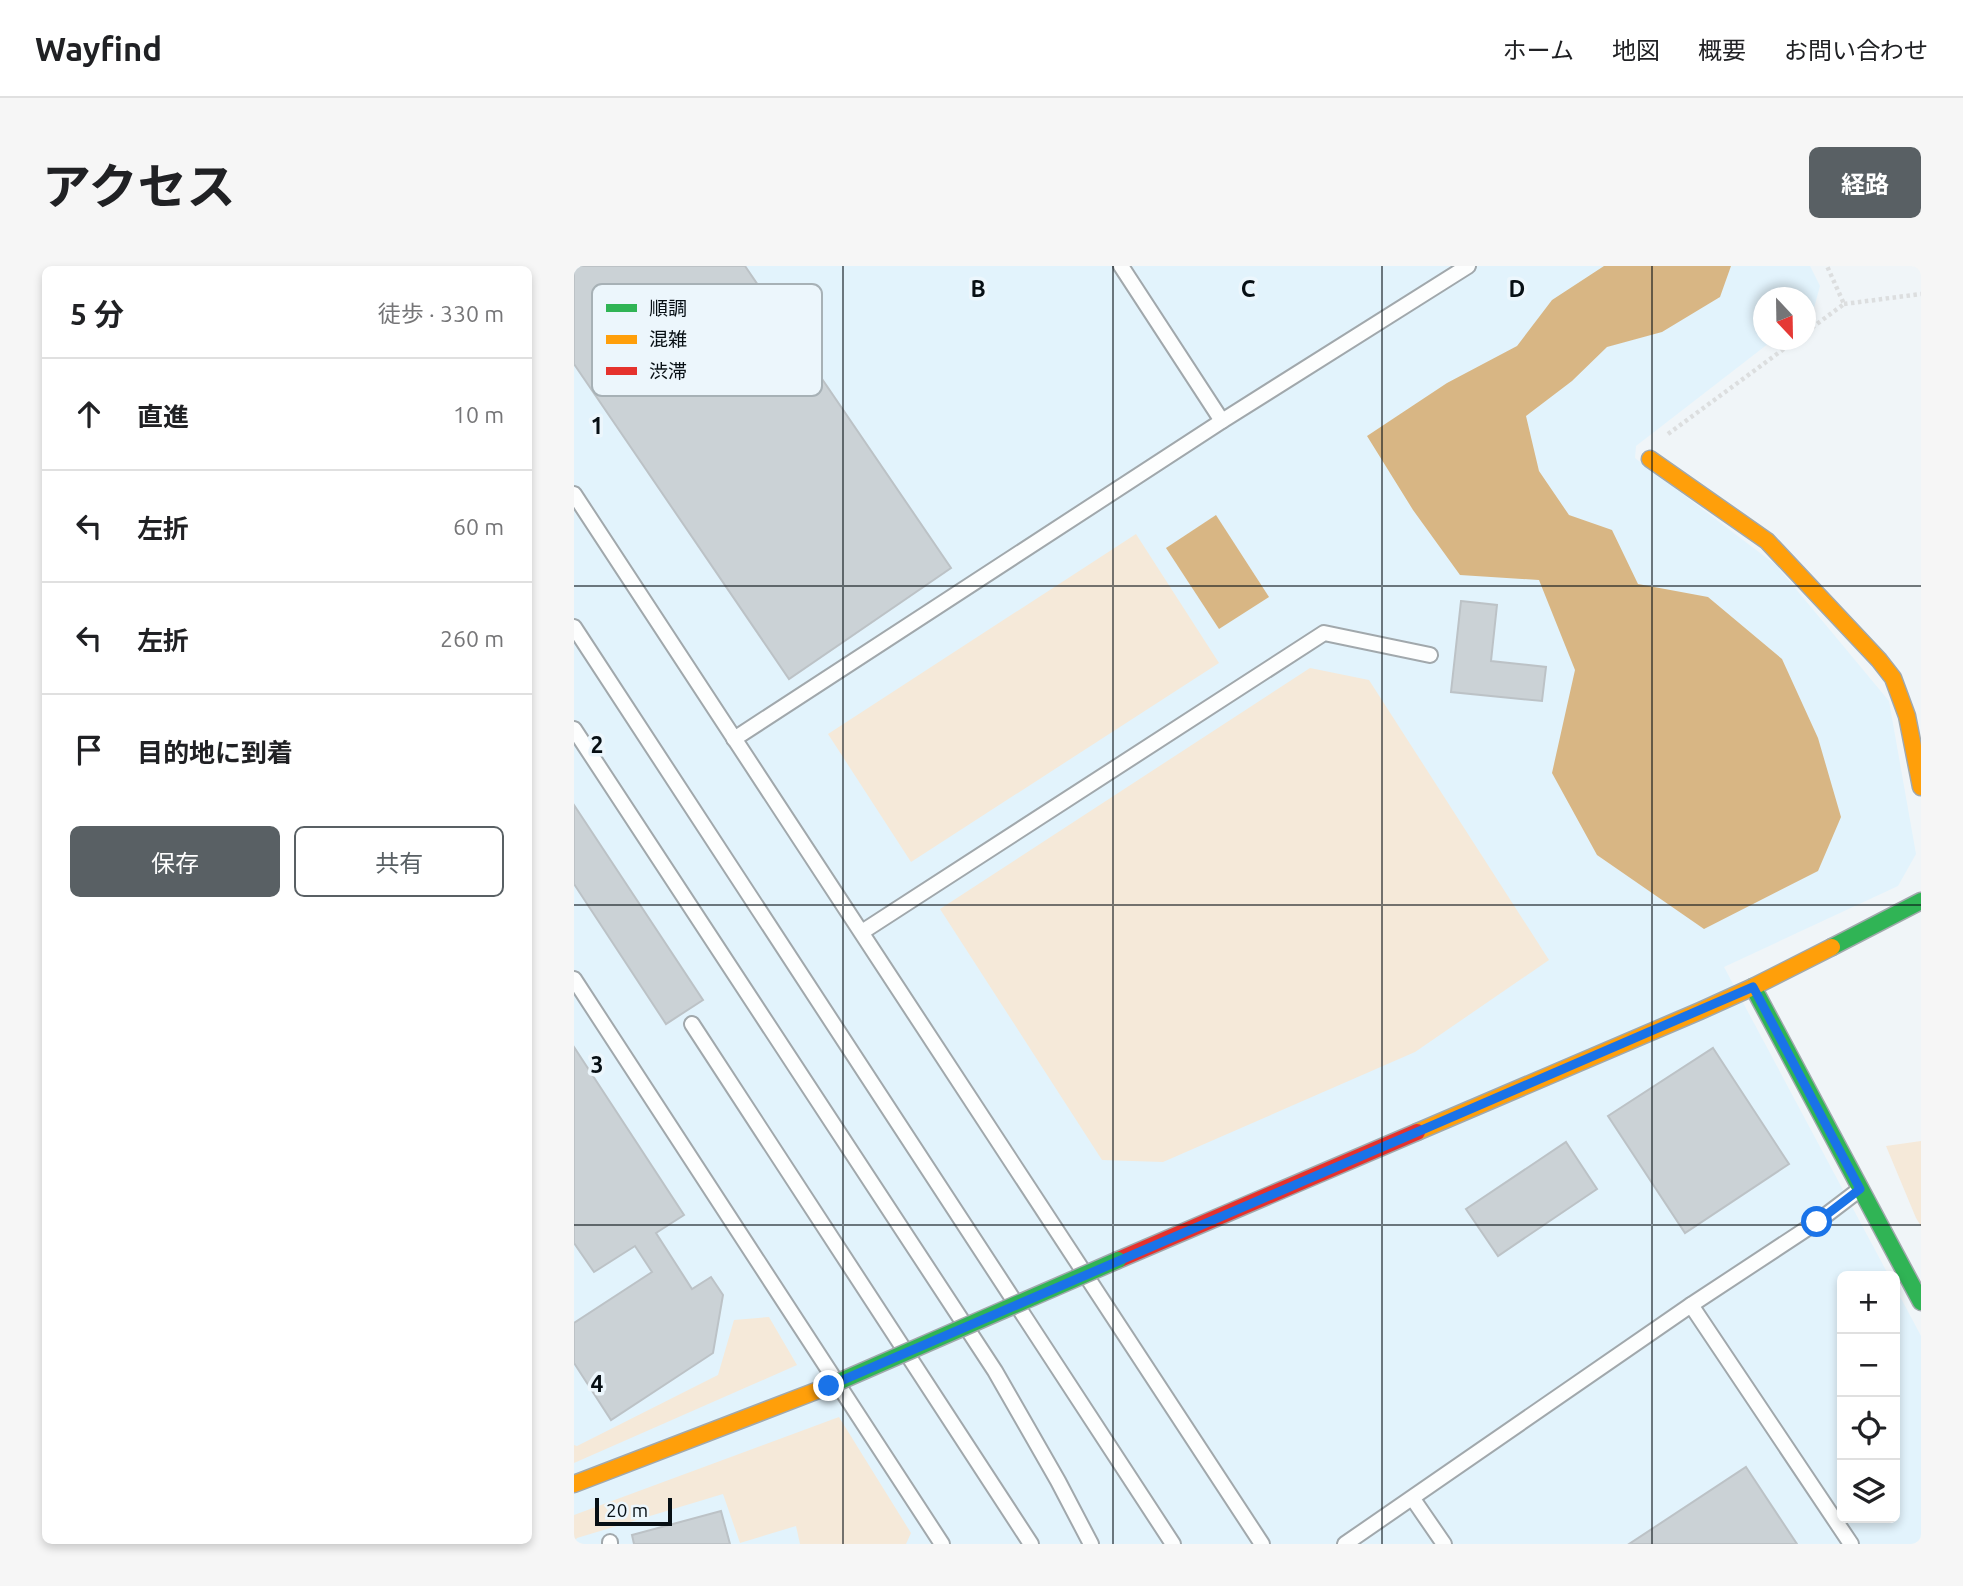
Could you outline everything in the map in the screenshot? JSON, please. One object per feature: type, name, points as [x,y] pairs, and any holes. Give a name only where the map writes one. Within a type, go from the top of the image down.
[{"type":"street","points":[[1650,459],[1766,541],[1880,660],[1893,678],[1908,716],[1921,787]]},
{"type":"street","points":[[574,1484],[829,1386],[1753,987],[1921,901]]},
{"type":"street","points":[[1753,987],[1921,1302]]},
{"type":"lane","points":[[1121,266],[1222,421]]},
{"type":"lane","points":[[734,739],[1222,421],[1468,266]]},
{"type":"lane","points":[[574,494],[1262,1544]]},
{"type":"lane","points":[[574,628],[1173,1544]]},
{"type":"lane","points":[[862,932],[1324,633],[1430,655]]},
{"type":"lane","points":[[574,729],[995,1371],[1091,1544]]},
{"type":"lane","points":[[574,979],[940,1543]]},
{"type":"lane","points":[[692,1024],[1031,1544]]},
{"type":"lane","points":[[1345,1544],[1691,1305],[1817,1222],[1860,1189]]},
{"type":"lane","points":[[1691,1305],[1851,1544]]},
{"type":"lane","points":[[1413,1499],[1444,1544]]},
{"type":"path","points":[[1827,266],[1844,304]]},
{"type":"path","points":[[1816,324],[1844,304],[1921,294]]},
{"type":"path","points":[[1650,459],[1656,442],[1782,350]]},
{"type":"shaded area","points":[[574,266],[1810,266],[1820,286],[1816,301],[1816,287],[1753,287],[1753,350],[1760,350],[1636,446],[1635,458],[1776,565],[1889,701],[1916,854],[1898,886],[1724,967],[1886,1271],[1837,1271],[1837,1523],[1900,1523],[1900,1296],[1921,1336],[1921,1544],[574,1544]]},
{"type":"shaded area","points":[[1604,266],[1731,266],[1720,297],[1662,332],[1607,347],[1572,381],[1526,416],[1539,471],[1569,515],[1612,530],[1638,584],[1708,597],[1782,659],[1818,738],[1841,817],[1818,871],[1704,929],[1597,855],[1552,773],[1575,670],[1539,580],[1460,575],[1413,510],[1367,436],[1447,383],[1517,346],[1552,300]]},
{"type":"shaded area","points":[[1216,515],[1269,597],[1219,629],[1166,548]]},
{"type":"shaded area","points":[[1136,534],[1219,663],[911,862],[828,734]]},
{"type":"shaded area","points":[[1310,668],[1369,680],[1549,960],[1415,1052],[1163,1162],[1102,1160],[940,909]]},
{"type":"shaded area","points":[[1921,1141],[1921,1226],[1886,1146]]},
{"type":"shaded area","points":[[769,1317],[797,1365],[574,1463],[574,1445],[577,1446],[718,1375],[734,1320]]},
{"type":"shaded area","points":[[839,1417],[911,1533],[906,1544],[800,1544],[796,1526],[740,1543],[723,1494],[577,1538],[574,1542],[574,1515]]},
{"type":"building","points":[[574,266],[745,266],[757,284],[592,284],[592,390],[574,364]]},
{"type":"building","points":[[822,379],[951,568],[789,679],[596,396],[822,396]]},
{"type":"building","points":[[1461,601],[1497,605],[1491,661],[1546,667],[1542,701],[1451,692]]},
{"type":"building","points":[[574,805],[703,1000],[666,1024],[574,884]]},
{"type":"building","points":[[574,1047],[684,1215],[656,1233],[692,1289],[711,1277],[723,1295],[713,1353],[611,1420],[574,1363],[574,1323],[652,1272],[635,1246],[594,1272],[574,1243]]},
{"type":"building","points":[[1713,1048],[1789,1164],[1685,1233],[1608,1116]]},
{"type":"building","points":[[1566,1142],[1597,1189],[1498,1256],[1466,1209]]},
{"type":"building","points":[[1746,1467],[1797,1544],[1629,1544]]},
{"type":"building","points":[[721,1511],[730,1544],[634,1544],[632,1535]]},
{"type":"traffic: fast","points":[[1832,947],[1921,901]]},
{"type":"traffic: fast","points":[[1753,987],[1921,1302]]},
{"type":"traffic: fast","points":[[829,1386],[1118,1260]]},
{"type":"traffic: slow","points":[[1650,459],[1767,541],[1879,660],[1893,678],[1907,716],[1921,787]]},
{"type":"traffic: slow","points":[[1417,1132],[1700,1011],[1832,947]]},
{"type":"traffic: slow","points":[[574,1484],[829,1386]]},
{"type":"traffic: jam","points":[[1118,1260],[1417,1132]]},
{"type":"route","points":[[829,1386],[1753,987],[1860,1189],[1817,1222]]}]
